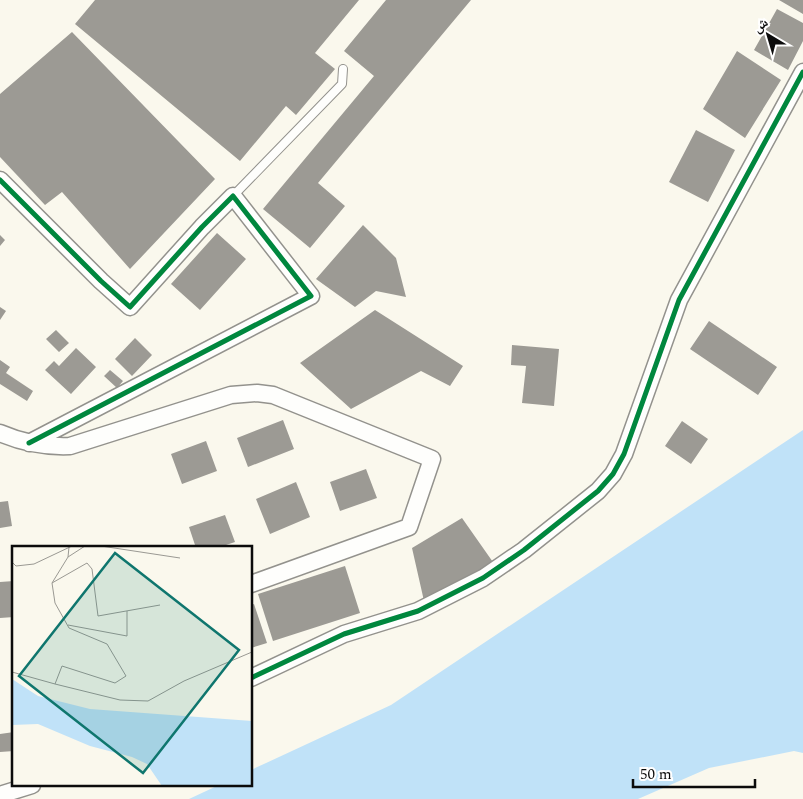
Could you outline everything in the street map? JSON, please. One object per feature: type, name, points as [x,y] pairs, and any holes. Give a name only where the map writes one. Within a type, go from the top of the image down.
[{"type":"street","points":[[252,678],[344,634],[418,610],[482,578],[524,550],[598,491],[613,474],[624,454],[679,300],[803,72]]},
{"type":"street","points":[[0,180],[101,281],[130,307],[202,227],[233,196],[311,296],[29,443]]},
{"type":"street","points":[[0,433],[18,441],[50,447],[70,446],[231,395],[257,393],[273,396],[432,459],[409,527],[252,584]]},
{"type":"street","points":[[0,795],[29,786]]},
{"type":"lane","points":[[233,196],[342,84],[343,69]]},
{"type":"water","points":[[803,430],[803,753],[794,751],[709,768],[638,799],[189,799],[217,786],[252,786],[252,770],[391,705]]},
{"type":"building","points":[[95,0],[359,0],[315,53],[335,69],[296,115],[286,106],[240,161],[75,24]]},
{"type":"building","points":[[386,0],[471,0],[318,183],[345,206],[310,248],[263,209],[374,76],[344,51]]},
{"type":"building","points":[[779,0],[803,0],[803,14]]},
{"type":"building","points":[[777,9],[803,23],[803,41],[788,70],[754,50]]},
{"type":"building","points":[[72,32],[215,179],[130,269],[62,192],[45,205],[0,157],[0,94]]},
{"type":"building","points":[[737,51],[781,80],[745,138],[703,109]]},
{"type":"building","points":[[696,130],[735,150],[708,202],[669,182]]},
{"type":"building","points":[[363,225],[396,258],[406,297],[376,291],[355,307],[316,279]]},
{"type":"building","points":[[217,233],[246,259],[200,310],[171,284]]},
{"type":"building","points":[[0,235],[5,240],[0,246]]},
{"type":"building","points":[[0,307],[6,311],[0,320]]},
{"type":"building","points":[[375,310],[463,366],[450,386],[421,371],[351,409],[300,363]]},
{"type":"building","points":[[709,321],[777,367],[758,395],[690,349]]},
{"type":"building","points":[[56,330],[69,343],[59,352],[46,339]]},
{"type":"building","points":[[135,338],[152,355],[132,376],[115,359]]},
{"type":"building","points":[[512,345],[559,349],[554,406],[522,403],[526,366],[511,365]]},
{"type":"building","points":[[76,348],[96,367],[71,394],[45,370],[54,361],[59,366]]},
{"type":"building","points":[[0,360],[10,367],[6,373],[33,391],[27,401],[0,384]]},
{"type":"building","points":[[110,370],[123,381],[117,388],[104,376]]},
{"type":"building","points":[[283,420],[294,449],[248,467],[237,438]]},
{"type":"building","points":[[682,421],[708,439],[691,464],[665,446]]},
{"type":"building","points":[[206,441],[217,471],[182,484],[171,454]]},
{"type":"building","points":[[366,469],[377,498],[340,511],[330,482]]},
{"type":"building","points":[[296,482],[310,517],[270,534],[256,499]]},
{"type":"building","points":[[8,501],[12,526],[0,528],[0,502]]},
{"type":"building","points":[[225,515],[235,542],[223,546],[195,546],[189,527]]},
{"type":"building","points":[[462,518],[495,565],[424,601],[412,548]]},
{"type":"building","points":[[345,566],[360,613],[273,641],[258,594]]},
{"type":"building","points":[[12,581],[12,617],[0,618],[0,582]]},
{"type":"building","points":[[254,604],[267,643],[252,648],[252,605]]},
{"type":"building","points":[[12,732],[12,751],[0,752],[0,734]]},
{"type":"cycle path","points":[[252,678],[344,634],[418,611],[483,578],[524,550],[598,491],[613,474],[624,454],[679,300],[803,72]]},
{"type":"cycle path","points":[[0,180],[101,281],[130,307],[202,227],[233,196],[311,296],[29,443]]}]
